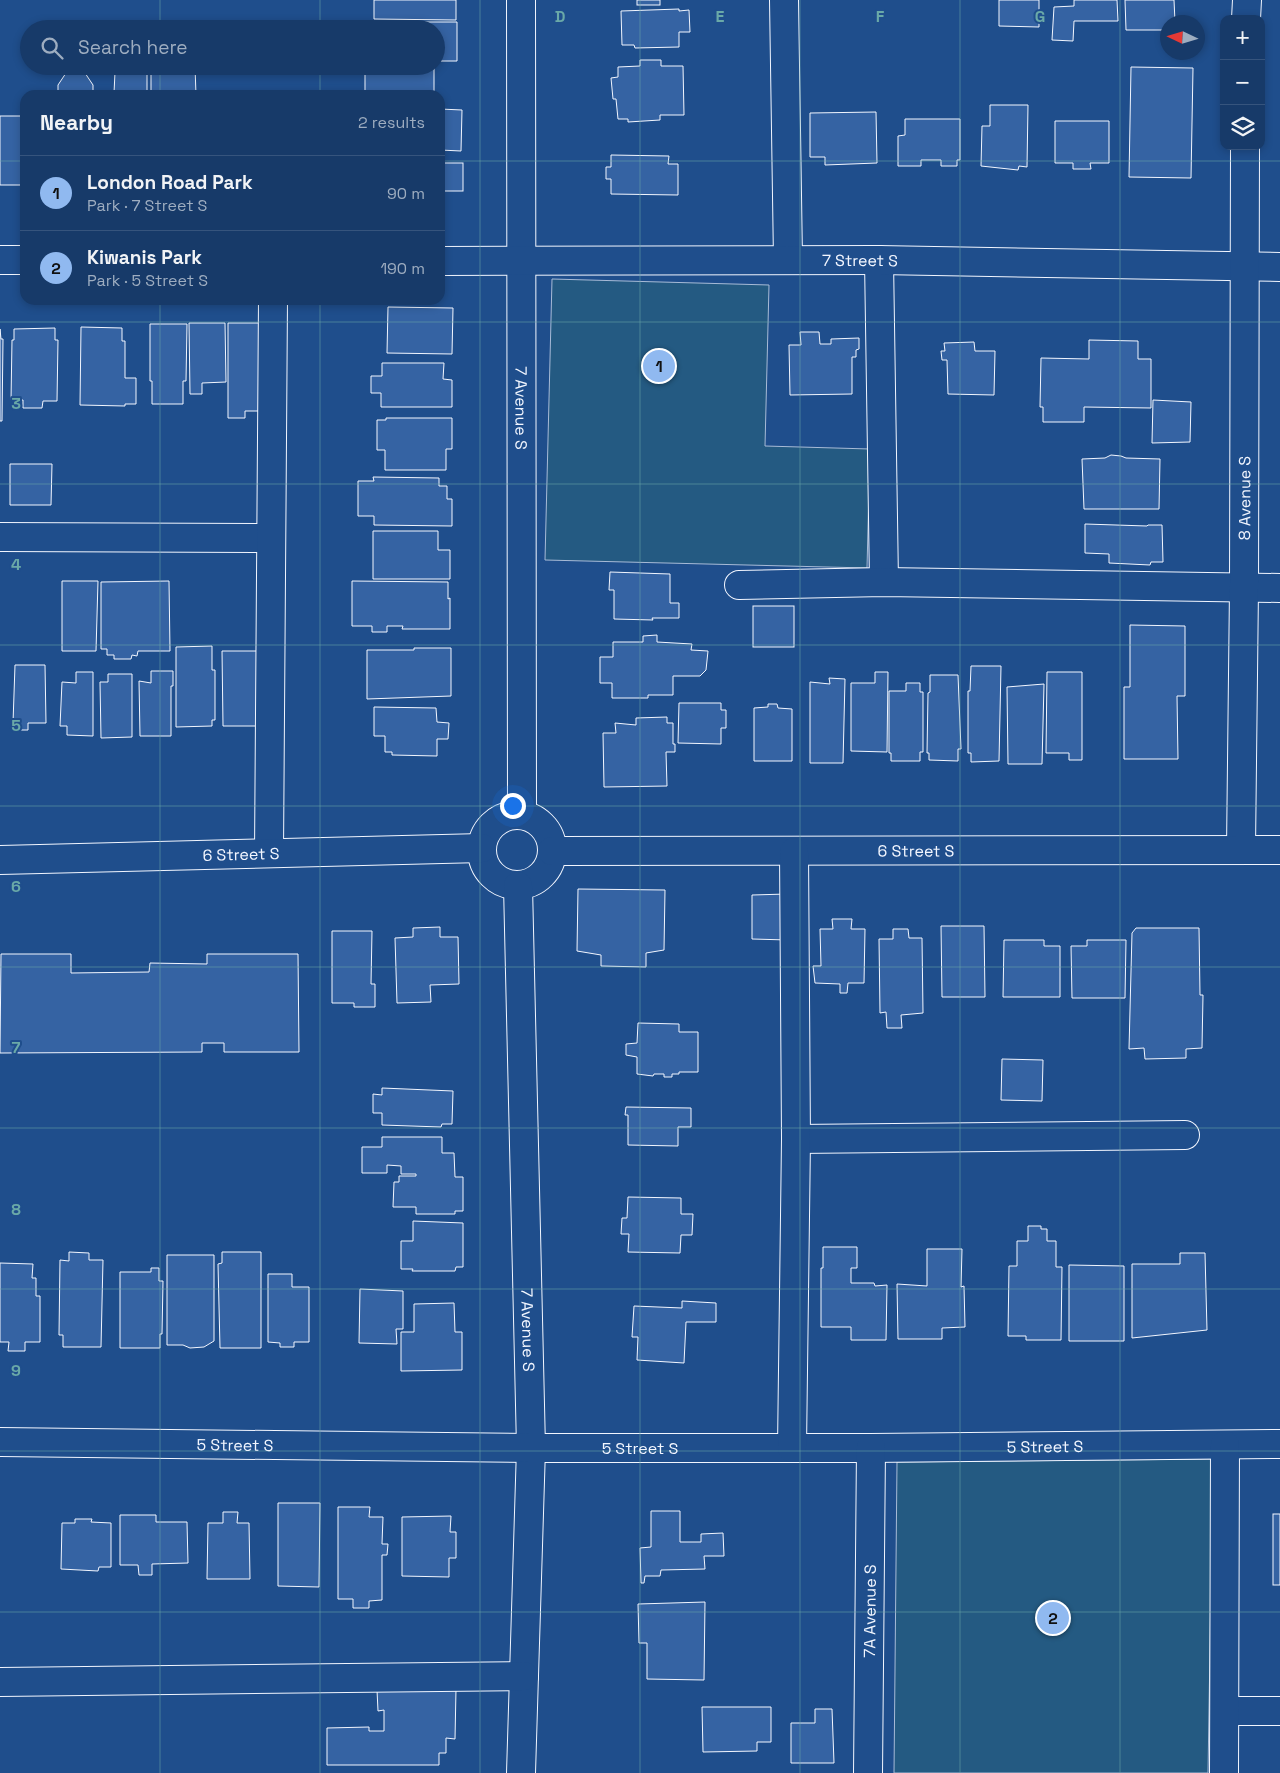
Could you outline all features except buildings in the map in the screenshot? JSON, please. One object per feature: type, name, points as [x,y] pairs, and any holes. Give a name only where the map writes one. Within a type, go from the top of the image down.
[{"type":"street","name":"7 Avenue S","points":[[521,0],[522,815]]},
{"type":"street","points":[[784,0],[788,260]]},
{"type":"street","points":[[1246,15],[1247,0]]},
{"type":"street","name":"8 Avenue S","points":[[1241,849],[1244,588],[1245,150]]},
{"type":"street","points":[[0,260],[20,260]]},
{"type":"street","name":"7 Street S","points":[[445,261],[879,260],[1280,267]]},
{"type":"street","points":[[879,260],[884,582]]},
{"type":"street","points":[[269,853],[273,305]]},
{"type":"street","points":[[0,537],[271,538]]},
{"type":"street","points":[[739,585],[884,582],[1280,588]]},
{"type":"street","points":[[510,815],[522,815],[533,818],[543,825],[553,846],[552,858],[548,868],[540,878],[530,884],[518,886],[506,884],[496,879],[488,870],[483,860],[482,848],[484,837],[490,826],[510,815]]},
{"type":"street","name":"6 Street S","points":[[0,860],[482,848]]},
{"type":"street","name":"6 Street S","points":[[552,851],[1280,850]]},
{"type":"street","points":[[792,1448],[796,1139],[794,852]]},
{"type":"street","name":"7 Avenue S","points":[[518,886],[531,1448],[521,1773]]},
{"type":"street","points":[[796,1139],[1185,1135]]},
{"type":"street","name":"5 Street S","points":[[0,1442],[531,1448],[871,1448],[1280,1444]]},
{"type":"street","points":[[1224,1773],[1225,1445]]},
{"type":"street","name":"7A Avenue S","points":[[868,1773],[871,1448]]},
{"type":"street","points":[[0,1682],[524,1676]]},
{"type":"street","points":[[1225,1711],[1280,1711]]},
{"type":"shaded area","points":[[552,279],[769,285],[765,446],[870,449],[867,568],[545,560]]},
{"type":"shaded area","points":[[1213,1459],[1208,1773],[894,1773],[897,1462]]},
{"type":"place","name":"London Road Park","points":[[659,366]]},
{"type":"place","name":"Kiwanis Park","points":[[1053,1618]]}]
